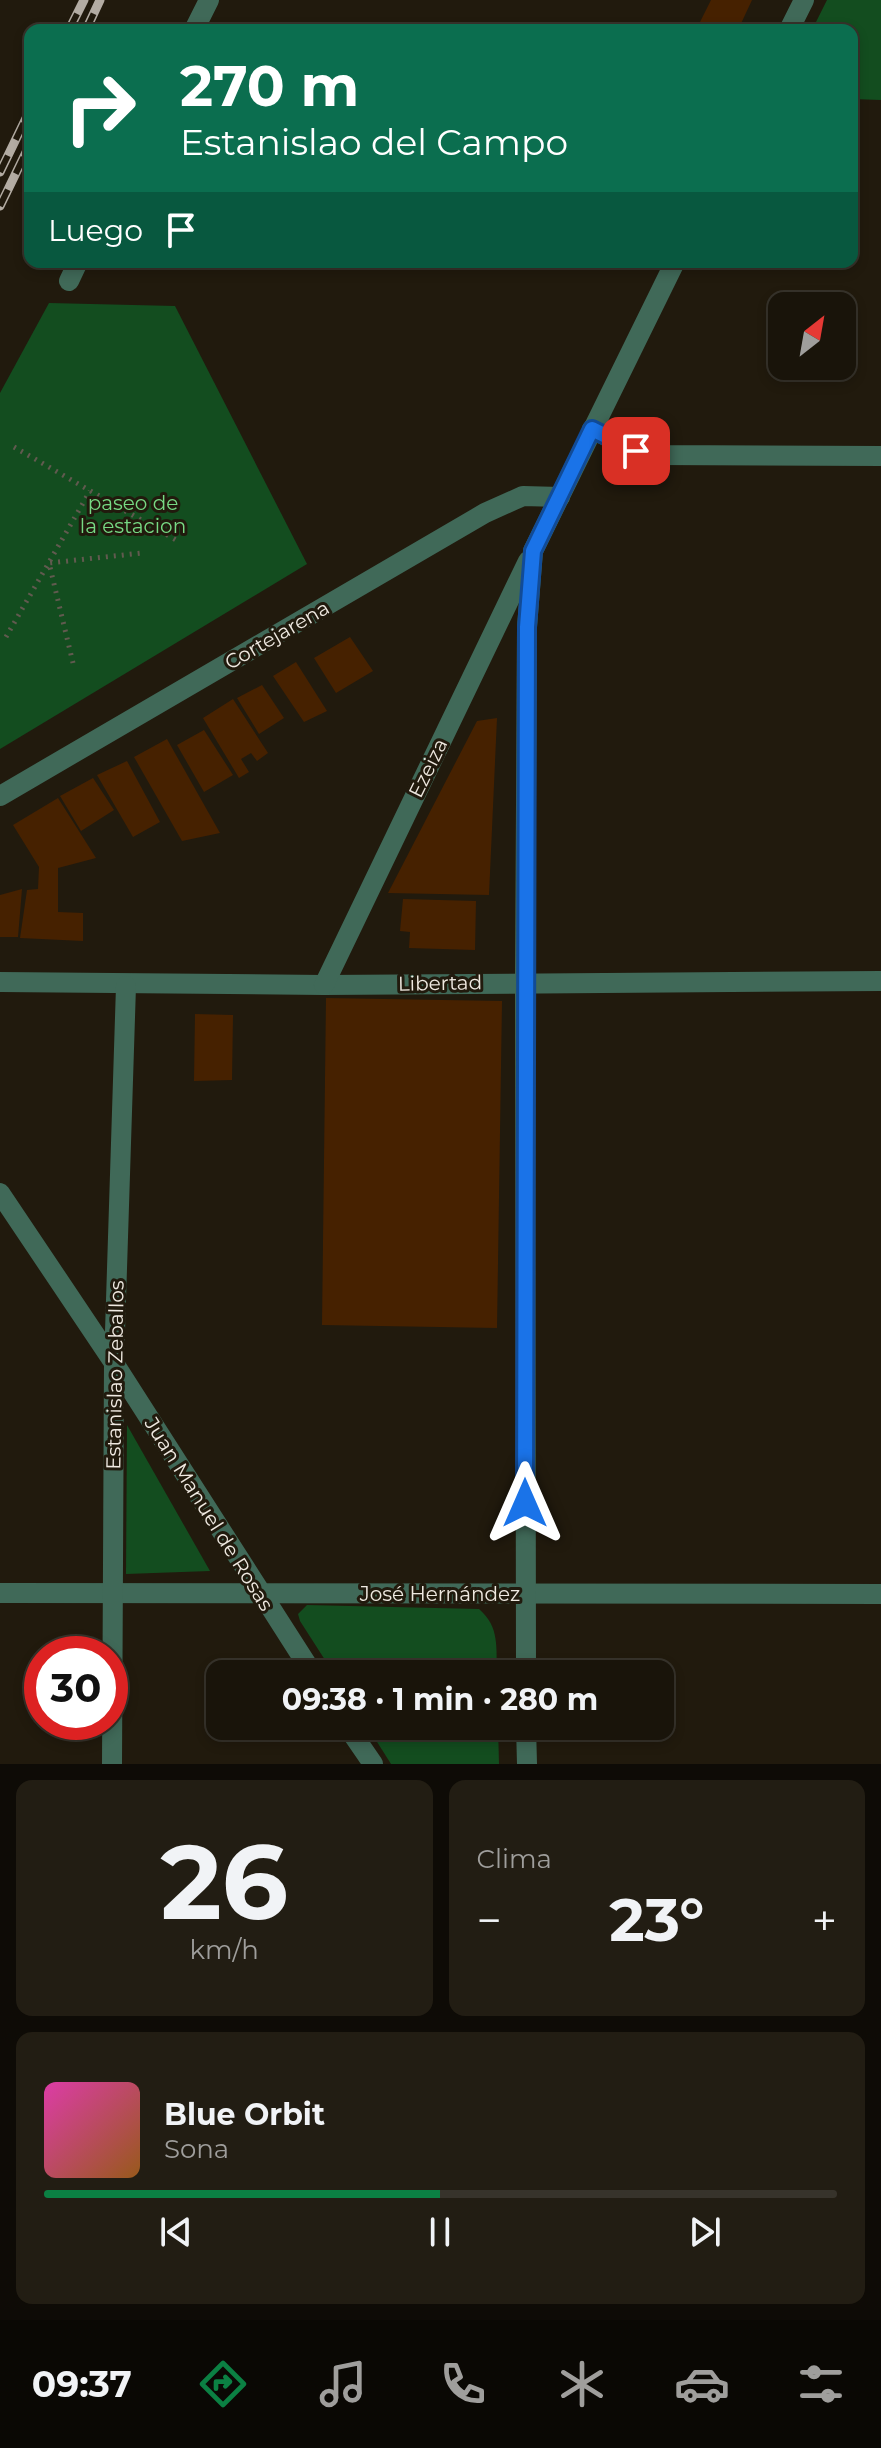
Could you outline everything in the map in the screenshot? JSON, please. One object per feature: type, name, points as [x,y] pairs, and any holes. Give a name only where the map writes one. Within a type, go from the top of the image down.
[{"type":"street","points":[[197,24],[209,0]]},
{"type":"street","points":[[792,24],[804,0]]},
{"type":"street","points":[[69,281],[75,268]]},
{"type":"street","name":"Ezeiza","points":[[324,985],[672,268]]},
{"type":"street","points":[[592,429],[636,451],[655,455],[881,456]]},
{"type":"street","name":"Cortejarena","points":[[0,796],[485,513],[523,496],[560,497]]},
{"type":"street","points":[[526,1660],[527,627],[533,551]]},
{"type":"street","name":"Libertad","points":[[0,982],[126,986],[881,981]]},
{"type":"street","name":"Estanislao Zeballos","points":[[112,1764],[114,1363],[126,986]]},
{"type":"street","name":"Juan Manuel de Rosas","points":[[0,1193],[114,1363],[303,1660]]},
{"type":"street","name":"José Hernández","points":[[0,1593],[881,1594]]},
{"type":"street","points":[[357,1740],[373,1764]]},
{"type":"street","points":[[526,1740],[527,1764]]},
{"type":"path","points":[[14,447],[176,540]]},
{"type":"path","points":[[6,637],[90,491]]},
{"type":"path","points":[[49,563],[142,553]]},
{"type":"path","points":[[49,563],[73,663]]},
{"type":"green space","points":[[827,0],[881,0],[881,100],[858,99],[858,24],[815,24]]},
{"type":"green space","name":"paseo de la estacion","points":[[49,303],[175,306],[307,564],[0,749],[0,393]]},
{"type":"green space","points":[[127,1425],[210,1571],[126,1574]]},
{"type":"green space","points":[[307,1605],[479,1609],[494,1631],[496,1660],[325,1660],[298,1614]]},
{"type":"green space","points":[[376,1740],[498,1740],[499,1764],[391,1764]]},
{"type":"building","points":[[711,0],[752,0],[741,24],[699,24]]},
{"type":"building","points":[[350,637],[373,671],[336,693],[314,658]]},
{"type":"building","points":[[296,662],[327,711],[304,722],[273,676]]},
{"type":"building","points":[[262,685],[284,718],[259,734],[237,698]]},
{"type":"building","points":[[233,699],[268,753],[257,761],[251,753],[241,759],[249,772],[239,778],[203,718]]},
{"type":"building","points":[[497,718],[489,895],[388,893],[477,721]]},
{"type":"building","points":[[204,730],[233,775],[204,792],[177,745]]},
{"type":"building","points":[[167,739],[220,833],[182,841],[134,757]]},
{"type":"building","points":[[127,761],[160,822],[133,837],[97,775]]},
{"type":"building","points":[[93,778],[114,810],[81,831],[60,796]]},
{"type":"building","points":[[58,798],[96,858],[58,868],[58,912],[83,913],[83,941],[20,938],[27,890],[38,889],[39,867],[13,825]]},
{"type":"building","points":[[22,889],[18,937],[0,937],[0,895]]},
{"type":"building","points":[[403,899],[476,901],[475,950],[409,948],[410,932],[400,931]]},
{"type":"building","points":[[326,998],[502,1001],[497,1328],[322,1325]]},
{"type":"building","points":[[195,1014],[233,1015],[232,1080],[194,1081]]},
{"type":"railway","points":[[72,24],[84,0]]},
{"type":"railway","points":[[89,24],[100,0]]},
{"type":"railway","points":[[0,172],[24,122]]},
{"type":"railway","points":[[0,206],[24,156]]},
{"type":"route","points":[[525,1503],[527,627],[533,551],[592,429],[636,451]]}]
